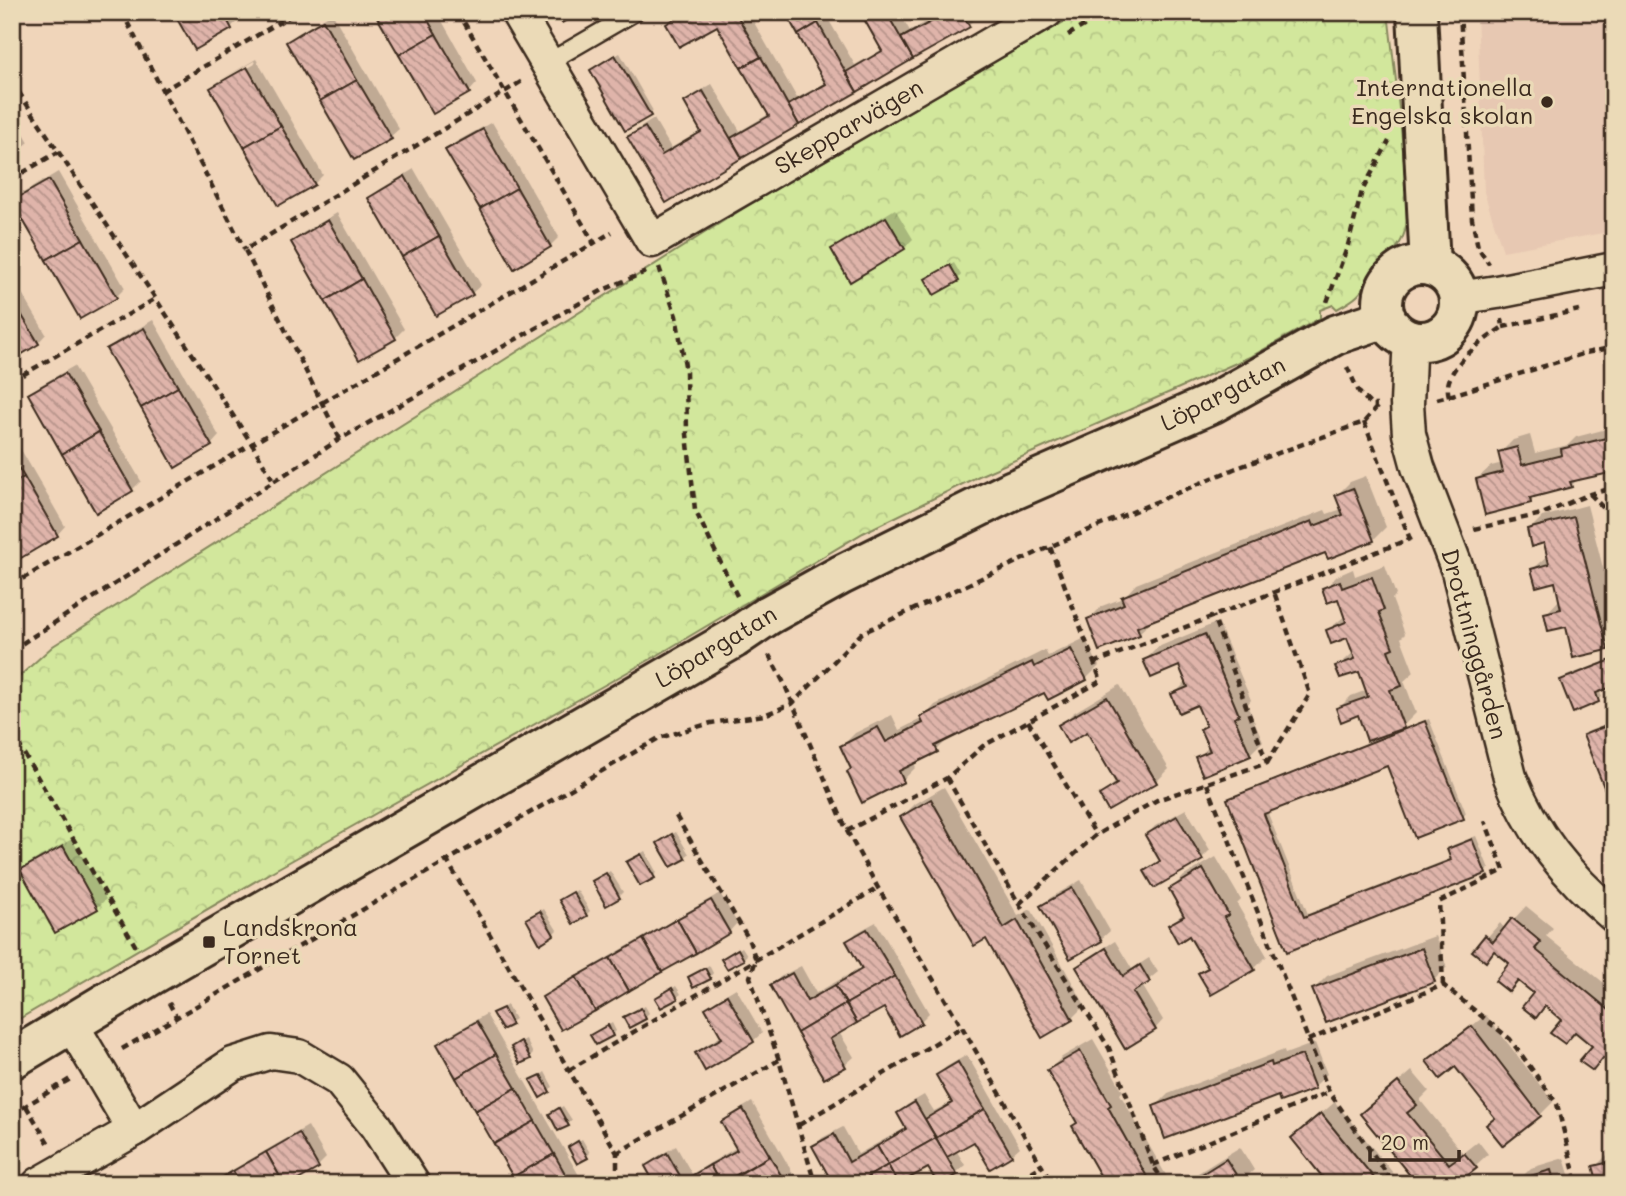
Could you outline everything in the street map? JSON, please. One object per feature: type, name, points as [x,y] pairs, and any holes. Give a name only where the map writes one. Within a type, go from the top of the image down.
[{"type":"street","points":[[517,12],[649,242]]},
{"type":"street","name":"Skepparvägen","points":[[649,242],[1046,12]]},
{"type":"street","points":[[1417,12],[1430,266]]},
{"type":"street","points":[[1430,266],[1449,278],[1458,298],[1457,316],[1446,331],[1430,340],[1399,329],[1384,295],[1390,281],[1407,267],[1430,266]]},
{"type":"street","points":[[1458,298],[1614,269]]},
{"type":"street","name":"Löpargatan","points":[[12,1059],[751,625],[841,575],[1011,491],[1213,403],[1335,335],[1399,329]]},
{"type":"street","name":"Drottninggården","points":[[1399,329],[1409,356],[1393,405],[1409,434],[1418,467],[1458,571],[1510,777],[1521,806],[1539,835],[1572,878],[1614,916]]},
{"type":"street","points":[[72,1025],[134,1130]]},
{"type":"street","points":[[38,1184],[134,1130],[233,1064],[271,1052],[299,1056],[339,1080],[376,1126],[413,1184]]},
{"type":"lane","points":[[547,64],[635,12]]},
{"type":"path","points":[[122,12],[340,439]]},
{"type":"path","points":[[162,91],[297,12]]},
{"type":"path","points":[[458,12],[594,243]]},
{"type":"path","points":[[1460,12],[1472,219],[1478,247],[1492,266],[1503,327]]},
{"type":"path","points":[[245,250],[505,93],[547,64]]},
{"type":"path","points":[[12,82],[274,480]]},
{"type":"path","points":[[1392,136],[1362,191],[1349,245],[1327,302],[1335,335],[1359,392],[1371,405],[1393,405],[1448,396],[1586,353],[1614,347]]},
{"type":"path","points":[[12,179],[58,152]]},
{"type":"path","points":[[12,585],[594,243],[649,242]]},
{"type":"path","points":[[12,650],[340,439],[603,290],[649,242]]},
{"type":"path","points":[[649,242],[676,316],[686,371],[687,435],[695,510],[792,704],[846,831],[1052,1184]]},
{"type":"path","points":[[12,381],[155,299]]},
{"type":"path","points":[[1448,396],[1446,388],[1450,375],[1484,340],[1503,327],[1588,308]]},
{"type":"path","points":[[12,1114],[446,859],[659,738],[711,723],[764,715],[792,704],[862,633],[1050,547],[1234,469],[1364,422],[1393,405]]},
{"type":"path","points":[[1364,422],[1410,538]]},
{"type":"path","points":[[1094,663],[1410,538],[1542,514],[1590,494],[1614,488]]},
{"type":"path","points":[[1590,494],[1614,519]]},
{"type":"path","points":[[846,831],[947,778],[983,746],[1101,681],[1050,547]]},
{"type":"path","points":[[1019,904],[1096,835],[1157,800],[1267,763],[1310,694],[1274,592]]},
{"type":"path","points":[[1213,616],[1267,763]]},
{"type":"path","points":[[1028,721],[1096,835]]},
{"type":"path","points":[[12,733],[177,1018]]},
{"type":"path","points":[[947,778],[1019,904],[1109,1048],[1153,1165],[1165,1184]]},
{"type":"path","points":[[1207,784],[1329,1092],[1394,1184]]},
{"type":"path","points":[[676,816],[748,938],[756,960],[750,977],[779,1060],[815,1184]]},
{"type":"path","points":[[1485,821],[1504,870],[1439,902],[1443,985],[1510,1039],[1557,1104],[1577,1184]]},
{"type":"path","points":[[446,859],[617,1153],[619,1184]]},
{"type":"path","points":[[569,1069],[878,888]]},
{"type":"path","points":[[1308,1040],[1443,985]]},
{"type":"path","points":[[799,1125],[962,1027]]},
{"type":"path","points":[[617,1153],[779,1060]]},
{"type":"path","points":[[1153,1165],[1329,1092]]},
{"type":"path","points":[[1010,1184],[1042,1166]]},
{"type":"path","points":[[606,1184],[617,1177]]},
{"type":"shaded area","name":"Internationella Engelska skolan","points":[[1477,12],[1614,12],[1614,231],[1503,251],[1484,192]]},
{"type":"green space","points":[[1081,12],[1388,12],[1402,136],[1407,218],[1402,240],[1377,266],[1359,294],[1337,309],[1333,305],[1320,310],[1320,318],[1252,356],[981,475],[863,533],[658,655],[273,871],[12,1023],[12,683],[53,646],[747,206]]},
{"type":"building","points":[[173,12],[223,12],[232,29],[195,50]]},
{"type":"building","points":[[374,12],[423,12],[436,34],[399,55]]},
{"type":"building","points":[[555,12],[580,12],[562,23]]},
{"type":"building","points":[[686,12],[735,12],[761,57],[741,68],[717,26],[679,47],[666,24]]},
{"type":"building","points":[[785,12],[812,12],[818,23],[798,35]]},
{"type":"building","points":[[860,12],[886,12],[913,59],[857,92],[846,72],[882,51]]},
{"type":"building","points":[[935,12],[961,12],[970,27],[913,59],[901,38],[938,18]]},
{"type":"building","points":[[323,20],[357,80],[320,101],[286,42]]},
{"type":"building","points":[[818,23],[857,92],[799,125],[788,105],[826,84],[798,35]]},
{"type":"building","points":[[436,34],[470,93],[433,114],[399,55]]},
{"type":"building","points":[[615,55],[651,116],[625,131],[590,70]]},
{"type":"building","points":[[761,57],[799,125],[742,158],[731,138],[769,116],[741,68]]},
{"type":"building","points":[[247,67],[281,126],[244,147],[210,88]]},
{"type":"building","points":[[357,80],[392,139],[354,160],[320,101]]},
{"type":"building","points":[[703,91],[742,158],[666,203],[627,137],[645,127],[662,155],[701,132],[684,102]]},
{"type":"building","points":[[281,126],[315,185],[278,206],[244,147]]},
{"type":"building","points":[[483,129],[517,188],[480,209],[445,150]]},
{"type":"building","points":[[405,176],[439,236],[402,257],[368,198]]},
{"type":"building","points":[[49,180],[83,239],[46,260],[12,201]]},
{"type":"building","points":[[517,188],[551,247],[514,269],[480,209]]},
{"type":"building","points":[[886,217],[905,249],[850,282],[831,249]]},
{"type":"building","points":[[328,220],[362,279],[325,301],[291,242]]},
{"type":"building","points":[[439,236],[473,295],[436,316],[402,257]]},
{"type":"building","points":[[83,239],[117,298],[80,319],[46,260]]},
{"type":"building","points":[[950,265],[959,281],[934,295],[925,279]]},
{"type":"building","points":[[362,279],[396,339],[359,360],[325,301]]},
{"type":"building","points":[[12,299],[39,344],[12,360]]},
{"type":"building","points":[[144,328],[178,387],[141,408],[106,349]]},
{"type":"building","points":[[65,373],[99,432],[62,454],[28,394]]},
{"type":"building","points":[[178,387],[212,446],[175,468],[141,408]]},
{"type":"building","points":[[99,432],[133,491],[96,513],[62,454]]},
{"type":"building","points":[[1614,436],[1614,472],[1570,482],[1572,487],[1530,498],[1531,503],[1485,515],[1476,479],[1503,472],[1498,452],[1517,447],[1522,465],[1562,455],[1561,449]]},
{"type":"building","points":[[12,457],[24,477],[12,484]]},
{"type":"building","points":[[24,477],[58,536],[21,558],[12,543],[12,484]]},
{"type":"building","points":[[1353,488],[1374,541],[1328,559],[1325,553],[1149,622],[1137,627],[1140,635],[1099,651],[1087,619],[1124,604],[1121,597],[1312,521],[1314,526],[1343,515],[1335,495]]},
{"type":"building","points":[[1574,517],[1608,650],[1573,658],[1566,627],[1548,631],[1544,613],[1561,609],[1555,582],[1536,587],[1531,569],[1549,564],[1544,543],[1531,547],[1527,529]]},
{"type":"building","points":[[1372,577],[1384,610],[1379,612],[1393,648],[1388,650],[1402,686],[1390,690],[1404,728],[1367,741],[1358,715],[1341,722],[1336,708],[1368,697],[1359,672],[1340,678],[1335,666],[1355,659],[1347,638],[1331,644],[1326,630],[1346,622],[1338,599],[1327,603],[1322,588],[1340,581],[1342,588]]},
{"type":"building","points":[[1205,634],[1239,715],[1234,717],[1251,756],[1203,776],[1195,757],[1210,751],[1200,729],[1206,726],[1197,705],[1179,713],[1171,694],[1188,687],[1179,666],[1151,678],[1143,660]]},
{"type":"building","points":[[1071,649],[1087,680],[1048,700],[1044,693],[935,746],[938,752],[899,771],[904,782],[862,803],[847,772],[851,769],[840,746],[878,727],[886,742],[923,723],[920,717],[1032,662],[1034,667]]},
{"type":"building","points":[[1614,659],[1614,686],[1596,693],[1599,702],[1573,713],[1560,680]]},
{"type":"building","points":[[1107,697],[1157,783],[1108,811],[1099,795],[1117,784],[1087,732],[1068,743],[1058,725]]},
{"type":"building","points":[[1425,721],[1464,819],[1415,838],[1387,766],[1264,814],[1304,917],[1451,860],[1447,849],[1472,839],[1486,874],[1287,952],[1227,799]]},
{"type":"building","points":[[1614,723],[1614,812],[1583,735]]},
{"type":"building","points":[[931,799],[1004,928],[1017,920],[1073,1020],[1042,1038],[986,939],[974,946],[900,817]]},
{"type":"building","points":[[1177,816],[1203,860],[1154,888],[1144,871],[1160,861],[1145,835]]},
{"type":"building","points":[[672,834],[686,859],[671,867],[657,843]]},
{"type":"building","points":[[63,846],[98,909],[55,933],[20,870]]},
{"type":"building","points":[[641,854],[655,878],[640,886],[626,862]]},
{"type":"building","points":[[1203,869],[1229,915],[1224,917],[1255,970],[1211,995],[1198,973],[1208,968],[1189,936],[1178,943],[1168,925],[1184,916],[1169,889]]},
{"type":"building","points":[[606,873],[620,898],[606,906],[592,881]]},
{"type":"building","points":[[1072,888],[1102,941],[1070,959],[1040,906]]},
{"type":"building","points":[[573,892],[587,916],[573,924],[559,900]]},
{"type":"building","points":[[711,900],[730,933],[696,953],[677,919]]},
{"type":"building","points":[[540,911],[554,935],[540,944],[526,919]]},
{"type":"building","points":[[1512,918],[1541,942],[1535,949],[1614,1014],[1614,1067],[1603,1058],[1593,1071],[1579,1061],[1592,1046],[1575,1032],[1565,1044],[1550,1033],[1561,1020],[1545,1006],[1536,1018],[1522,1007],[1533,993],[1518,981],[1509,992],[1495,981],[1509,963],[1494,951],[1486,962],[1472,951],[1485,935],[1493,942]]},
{"type":"building","points":[[677,919],[696,953],[662,972],[643,939]]},
{"type":"building","points":[[867,929],[895,976],[846,1004],[835,985],[862,969],[846,941]]},
{"type":"building","points":[[643,939],[662,972],[629,991],[610,958]]},
{"type":"building","points":[[1106,948],[1123,976],[1140,965],[1150,982],[1133,992],[1156,1030],[1125,1049],[1076,967]]},
{"type":"building","points":[[1422,948],[1435,982],[1326,1023],[1312,989]]},
{"type":"building","points":[[738,949],[744,960],[727,969],[721,959]]},
{"type":"building","points":[[610,958],[629,991],[595,1011],[576,977]]},
{"type":"building","points":[[705,968],[711,979],[693,988],[688,977]]},
{"type":"building","points":[[792,973],[807,1001],[835,985],[846,1004],[797,1033],[770,985]]},
{"type":"building","points":[[895,976],[922,1023],[900,1036],[884,1008],[857,1023],[846,1004]]},
{"type":"building","points":[[576,977],[595,1011],[561,1030],[542,997]]},
{"type":"building","points":[[672,988],[678,999],[661,1008],[655,998]]},
{"type":"building","points":[[727,995],[754,1042],[705,1071],[695,1053],[722,1038],[705,1008]]},
{"type":"building","points":[[846,1004],[857,1023],[830,1039],[846,1067],[824,1079],[797,1033]]},
{"type":"building","points":[[503,1008],[512,1025],[502,1030],[492,1013]]},
{"type":"building","points":[[641,1008],[646,1019],[629,1028],[623,1017]]},
{"type":"building","points":[[477,1021],[496,1054],[456,1078],[437,1044]]},
{"type":"building","points":[[608,1025],[613,1036],[596,1045],[590,1035]]},
{"type":"building","points":[[1472,1026],[1541,1116],[1503,1146],[1486,1125],[1495,1118],[1455,1067],[1440,1079],[1426,1061]]},
{"type":"building","points":[[521,1041],[531,1059],[520,1064],[511,1047]]},
{"type":"building","points":[[1080,1051],[1151,1184],[1105,1184],[1072,1126],[1077,1123],[1047,1070]]},
{"type":"building","points":[[496,1054],[516,1088],[475,1111],[456,1078]]},
{"type":"building","points":[[1302,1055],[1315,1089],[1280,1102],[1278,1096],[1165,1139],[1153,1106],[1271,1062],[1272,1066]]},
{"type":"building","points":[[958,1062],[985,1109],[936,1138],[925,1119],[952,1103],[936,1075]]},
{"type":"building","points":[[541,1075],[550,1092],[540,1098],[530,1080]]},
{"type":"building","points":[[1398,1082],[1417,1105],[1407,1113],[1449,1164],[1464,1153],[1477,1168],[1457,1184],[1417,1184],[1360,1114]]},
{"type":"building","points":[[516,1088],[535,1121],[494,1144],[475,1111]]},
{"type":"building","points":[[915,1102],[936,1138],[888,1165],[877,1146],[906,1129],[897,1113]]},
{"type":"building","points":[[559,1108],[569,1126],[558,1131],[549,1114]]},
{"type":"building","points":[[743,1109],[770,1156],[720,1184],[710,1165],[737,1150],[721,1122]]},
{"type":"building","points":[[985,1109],[1012,1156],[990,1169],[974,1142],[947,1157],[936,1138]]},
{"type":"building","points":[[1321,1113],[1379,1184],[1328,1184],[1291,1138]]},
{"type":"building","points":[[535,1121],[554,1154],[513,1177],[494,1144]]},
{"type":"building","points":[[299,1133],[319,1168],[291,1184],[284,1184],[266,1152]]},
{"type":"building","points":[[834,1134],[849,1162],[877,1146],[888,1165],[856,1184],[833,1184],[812,1146]]},
{"type":"building","points":[[936,1138],[957,1175],[938,1184],[928,1168],[898,1184],[888,1165]]},
{"type":"building","points":[[578,1141],[588,1158],[577,1164],[568,1147]]},
{"type":"building","points":[[266,1152],[284,1184],[241,1184],[233,1171]]},
{"type":"building","points":[[667,1153],[683,1181],[710,1165],[720,1184],[655,1184],[645,1166]]},
{"type":"building","points":[[554,1154],[571,1184],[517,1184],[513,1177]]},
{"type":"building","points":[[770,1156],[786,1184],[723,1184]]},
{"type":"building","points":[[1226,1159],[1242,1184],[1186,1184]]},
{"type":"building","points":[[1614,1161],[1614,1184],[1598,1184],[1593,1166]]},
{"type":"building","points":[[888,1165],[898,1184],[856,1184]]},
{"type":"building","points":[[1551,1170],[1555,1184],[1517,1184],[1516,1180]]},
{"type":"building","points":[[233,1171],[241,1184],[211,1184]]},
{"type":"place","name":"Internationella Engelska skolan","points":[[1547,102]]},
{"type":"place","name":"Landskrona Tornet","points":[[209,942]]}]
